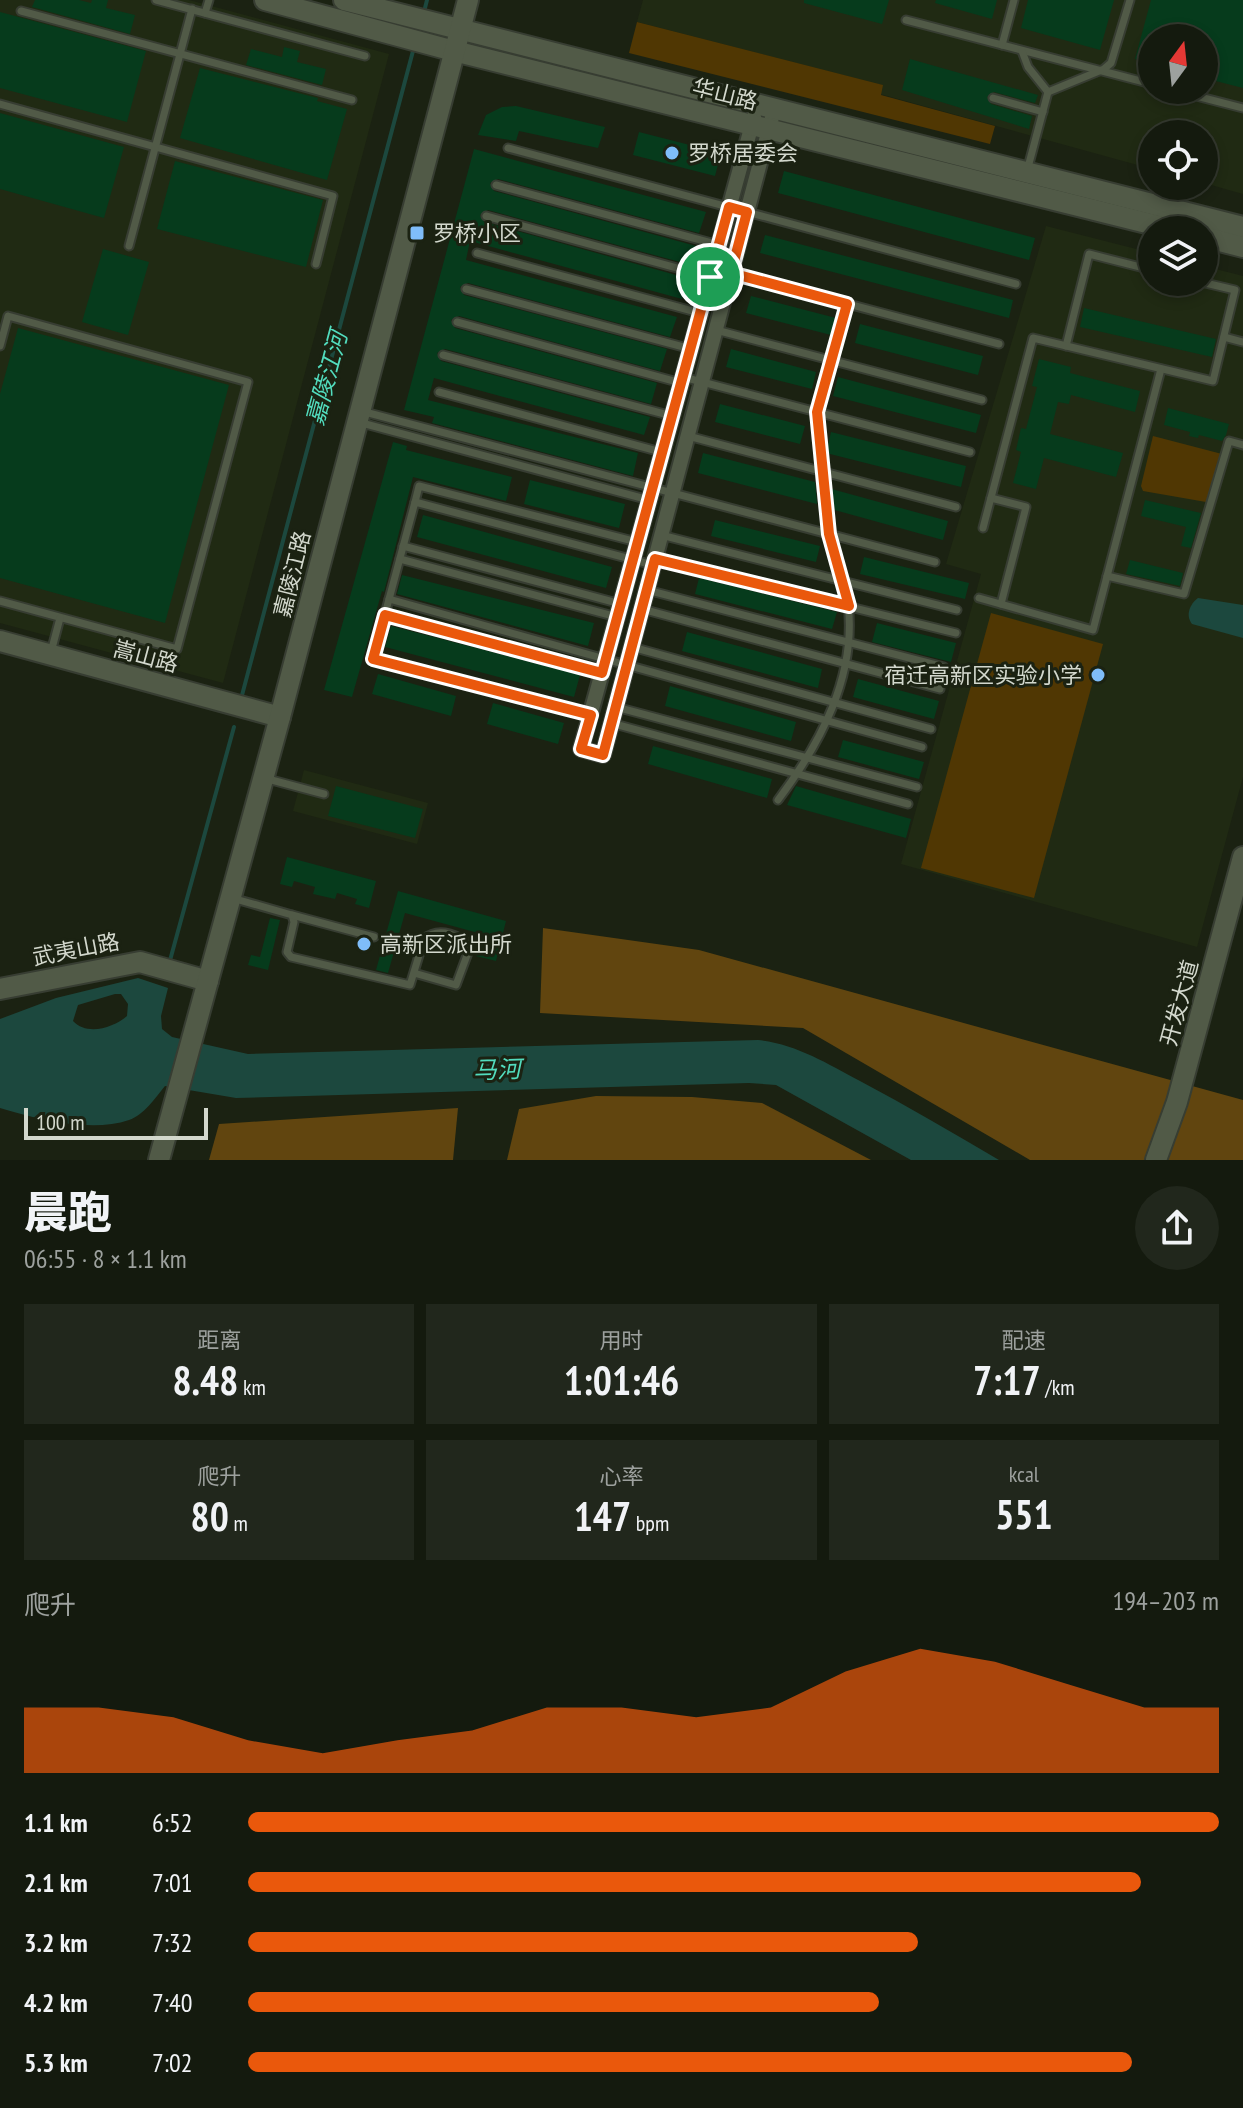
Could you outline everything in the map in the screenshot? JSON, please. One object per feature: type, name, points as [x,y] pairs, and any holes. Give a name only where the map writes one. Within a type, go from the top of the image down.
[{"type":"street","name":"华山路","points":[[265,0],[454,51],[763,117]]},
{"type":"street","name":"华山路","points":[[344,0],[763,117],[1024,183],[1243,227]]},
{"type":"street","name":"嘉陵江路","points":[[159,1160],[280,717],[468,0]]},
{"type":"street","points":[[763,117],[747,212],[603,755],[581,749],[729,207],[763,117]]},
{"type":"street","name":"华山路","points":[[1024,183],[1138,218]]},
{"type":"street","points":[[1218,241],[1243,247]]},
{"type":"street","name":"嵩山路","points":[[0,641],[280,717]]},
{"type":"street","name":"开发大道","points":[[1156,1160],[1177,1102],[1243,857]]},
{"type":"street","name":"武夷山路","points":[[0,989],[140,962],[208,981]]},
{"type":"lane","points":[[156,0],[173,2],[365,56]]},
{"type":"lane","points":[[205,13],[209,0]]},
{"type":"lane","points":[[1002,45],[1014,0]]},
{"type":"lane","points":[[1048,92],[1100,71],[1111,63],[1130,0]]},
{"type":"lane","points":[[129,246],[192,9]]},
{"type":"lane","points":[[21,11],[352,100]]},
{"type":"lane","points":[[906,20],[1138,80]]},
{"type":"lane","points":[[1022,51],[1028,67],[1048,92]]},
{"type":"lane","points":[[1024,183],[1048,92]]},
{"type":"lane","points":[[993,98],[1043,112]]},
{"type":"lane","points":[[1218,102],[1243,108]]},
{"type":"lane","points":[[0,104],[333,196],[316,264]]},
{"type":"lane","points":[[508,148],[1016,284]]},
{"type":"lane","points":[[496,185],[719,245]]},
{"type":"lane","points":[[486,216],[710,277]]},
{"type":"lane","points":[[477,253],[700,313]]},
{"type":"lane","points":[[1066,346],[1089,254],[1138,266]]},
{"type":"lane","points":[[731,273],[999,344]]},
{"type":"lane","points":[[983,528],[1033,338],[1213,381],[1239,288],[1218,285]]},
{"type":"lane","points":[[466,289],[691,349]]},
{"type":"lane","points":[[778,800],[829,720],[836,703],[844,663],[849,606],[829,534],[817,412],[847,304]]},
{"type":"lane","points":[[0,346],[8,316],[248,382],[177,649],[0,601]]},
{"type":"lane","points":[[457,322],[970,452]]},
{"type":"lane","points":[[716,330],[982,400]]},
{"type":"lane","points":[[1224,337],[1243,342]]},
{"type":"lane","points":[[443,355],[672,416]]},
{"type":"lane","points":[[979,598],[1093,630],[1161,369]]},
{"type":"lane","points":[[439,392],[662,452]]},
{"type":"lane","points":[[358,416],[651,494],[673,493],[935,562]]},
{"type":"lane","points":[[358,416],[651,494]]},
{"type":"lane","points":[[688,436],[956,507]]},
{"type":"lane","points":[[1107,576],[1184,594],[1229,441],[1243,445]]},
{"type":"lane","points":[[591,715],[373,659],[419,486],[638,542]]},
{"type":"lane","points":[[991,498],[1026,507],[1001,604]]},
{"type":"lane","points":[[415,502],[633,559],[849,606],[956,633]]},
{"type":"lane","points":[[661,535],[957,610]]},
{"type":"lane","points":[[403,546],[619,610]]},
{"type":"lane","points":[[400,559],[619,610]]},
{"type":"lane","points":[[647,590],[944,667]]},
{"type":"lane","points":[[389,599],[604,665]]},
{"type":"lane","points":[[642,609],[940,689]]},
{"type":"lane","points":[[385,615],[604,665],[627,663],[922,747]]},
{"type":"lane","points":[[51,654],[60,618]]},
{"type":"lane","points":[[632,647],[931,729]]},
{"type":"lane","points":[[616,707],[917,787]]},
{"type":"lane","points":[[611,723],[908,804]]},
{"type":"lane","points":[[262,778],[324,794]]},
{"type":"lane","points":[[230,898],[374,937]]},
{"type":"lane","points":[[292,915],[294,922],[287,952],[291,957],[410,985],[414,973],[428,936],[446,933],[466,942],[469,950],[456,985],[414,973]]},
{"type":"shaded area","points":[[0,0],[189,0],[389,54],[223,683],[0,623]]},
{"type":"shaded area","points":[[643,0],[1243,0],[1243,194],[1218,187],[1218,120],[1138,120],[1138,165],[880,94],[882,85],[637,22]]},
{"type":"shaded area","points":[[637,22],[883,85],[881,95],[995,126],[990,144],[629,53]]},
{"type":"shaded area","name":"宿迁高新区实验小学","points":[[1046,226],[1138,249],[1138,296],[1218,296],[1218,270],[1243,276],[1243,777],[1197,947],[901,864],[981,574],[946,564]]},
{"type":"shaded area","points":[[1153,436],[1222,454],[1206,502],[1143,491],[1141,486]]},
{"type":"shaded area","points":[[991,613],[1103,644],[1034,898],[921,868]]},
{"type":"shaded area","points":[[304,770],[428,803],[417,844],[293,811]]},
{"type":"shaded area","points":[[543,928],[699,950],[1243,1100],[1243,1160],[1030,1160],[803,1028],[540,1013]]},
{"type":"shaded area","points":[[596,1096],[692,1097],[762,1103],[871,1160],[507,1160],[519,1109]]},
{"type":"shaded area","points":[[458,1108],[453,1160],[209,1160],[219,1124]]},
{"type":"water","points":[[1198,598],[1243,605],[1243,638],[1192,624],[1189,610]]},
{"type":"water","name":"马河","points":[[138,978],[168,988],[161,1016],[162,1029],[172,1037],[248,1054],[772,1042],[823,1061],[999,1160],[911,1160],[776,1085],[749,1083],[236,1098],[165,1086],[149,1106],[134,1118],[98,1125],[47,1120],[0,1108],[0,1019],[56,998]],"holes":[[[121,994],[128,1004],[127,1016],[121,1020],[100,1029],[85,1028],[73,1021],[78,1005]]]},
{"type":"building","points":[[35,0],[91,3],[92,0],[108,0],[106,8],[135,15],[130,34],[32,7]]},
{"type":"building","points":[[804,0],[889,0],[882,24],[804,3]]},
{"type":"building","points":[[936,0],[997,0],[992,19],[935,3]]},
{"type":"building","points":[[1028,0],[1114,0],[1100,50],[1021,28]]},
{"type":"building","points":[[1151,0],[1243,0],[1243,88],[1218,82],[1218,24],[1144,24]]},
{"type":"building","points":[[0,12],[146,51],[127,122],[0,88]]},
{"type":"building","points":[[284,47],[300,51],[297,62],[326,69],[322,85],[246,65],[251,49],[282,57]]},
{"type":"building","points":[[910,59],[1038,95],[1035,103],[994,92],[987,97],[991,104],[1032,116],[1029,129],[902,90]]},
{"type":"building","points":[[200,68],[318,98],[317,101],[347,109],[327,180],[180,138]]},
{"type":"building","points":[[516,106],[605,127],[598,148],[519,131],[516,141],[478,135],[486,115],[502,107]]},
{"type":"building","points":[[0,113],[124,147],[104,218],[0,189]]},
{"type":"building","points":[[639,132],[721,153],[715,176],[633,155]]},
{"type":"building","points":[[474,149],[706,212],[699,233],[498,179],[490,183],[494,191],[696,246],[691,265],[488,210],[480,215],[484,222],[687,278],[682,299],[470,241],[466,260],[677,317],[670,337],[468,283],[460,287],[464,295],[667,349],[660,371],[459,316],[451,320],[455,328],[657,383],[651,404],[445,349],[437,353],[441,361],[650,417],[644,435],[434,378],[428,400],[638,453],[633,476],[432,423],[434,417],[404,410]]},
{"type":"building","points":[[175,161],[323,200],[306,267],[157,229]]},
{"type":"building","points":[[784,171],[1035,238],[1029,260],[778,193]]},
{"type":"building","points":[[765,235],[1013,300],[1009,318],[760,253]]},
{"type":"building","points":[[103,249],[149,262],[128,335],[82,322]]},
{"type":"building","points":[[751,296],[836,318],[831,335],[746,313]]},
{"type":"building","points":[[1084,308],[1216,339],[1212,357],[1080,327]]},
{"type":"building","points":[[860,324],[983,356],[978,375],[855,343]]},
{"type":"building","points":[[18,328],[229,385],[165,623],[0,578],[0,394]]},
{"type":"building","points":[[731,349],[816,372],[812,389],[726,367]]},
{"type":"building","points":[[1039,359],[1071,367],[1070,373],[1140,391],[1135,412],[1071,395],[1069,404],[1058,402],[1050,434],[1123,453],[1116,477],[1044,458],[1036,489],[1013,483],[1021,452],[1016,450],[1021,428],[1026,429],[1037,387],[1032,386]]},
{"type":"building","points":[[838,377],[981,415],[976,433],[833,396]]},
{"type":"building","points":[[720,404],[805,426],[800,444],[715,422]]},
{"type":"building","points":[[1168,408],[1229,424],[1226,435],[1222,441],[1199,435],[1198,438],[1189,436],[1190,432],[1164,425]]},
{"type":"building","points":[[831,432],[966,466],[961,487],[826,453]]},
{"type":"building","points":[[393,442],[407,446],[406,450],[512,477],[506,501],[413,477],[384,592],[352,697],[324,690]]},
{"type":"building","points":[[703,453],[815,482],[817,504],[698,473]]},
{"type":"building","points":[[530,480],[625,504],[619,528],[524,504]]},
{"type":"building","points":[[828,488],[948,521],[943,540],[831,509]]},
{"type":"building","points":[[1145,500],[1201,513],[1191,548],[1181,546],[1186,527],[1141,516]]},
{"type":"building","points":[[423,515],[612,567],[606,588],[417,537]]},
{"type":"building","points":[[715,520],[820,546],[816,562],[711,536]]},
{"type":"building","points":[[864,557],[969,583],[965,599],[860,574]]},
{"type":"building","points":[[1130,560],[1183,573],[1180,586],[1126,574]]},
{"type":"building","points":[[402,575],[594,623],[588,646],[397,594]]},
{"type":"building","points":[[699,578],[837,612],[832,629],[695,594]]},
{"type":"building","points":[[877,623],[956,643],[951,662],[872,642]]},
{"type":"building","points":[[391,626],[580,675],[574,697],[385,647]]},
{"type":"building","points":[[687,632],[822,669],[818,688],[682,651]]},
{"type":"building","points":[[378,674],[456,696],[451,716],[372,694]]},
{"type":"building","points":[[858,679],[939,701],[934,719],[853,697]]},
{"type":"building","points":[[670,686],[796,722],[791,741],[665,706]]},
{"type":"building","points":[[493,703],[564,723],[558,744],[487,724]]},
{"type":"building","points":[[843,740],[924,762],[919,779],[838,757]]},
{"type":"building","points":[[653,746],[772,779],[767,798],[648,764]]},
{"type":"building","points":[[336,786],[423,809],[415,838],[328,816]]},
{"type":"building","points":[[796,786],[911,819],[906,838],[787,805]]},
{"type":"building","points":[[287,857],[376,881],[369,908],[355,904],[357,899],[337,893],[335,899],[313,894],[315,887],[294,881],[292,887],[280,884]]},
{"type":"building","points":[[398,891],[506,921],[496,961],[476,956],[482,934],[405,913],[388,973],[376,970]]},
{"type":"building","points":[[270,918],[280,920],[268,970],[248,965],[251,955],[260,957]]},
{"type":"waterway","name":"嘉陵江河","points":[[424,12],[427,0]]},
{"type":"waterway","name":"嘉陵江河","points":[[241,699],[413,51]]},
{"type":"waterway","name":"嘉陵江河","points":[[169,964],[234,727]]},
{"type":"place","name":"罗桥居委会","points":[[672,153]]},
{"type":"place","name":"罗桥小区","points":[[417,233]]},
{"type":"place","name":"宿迁高新区实验小学","points":[[1098,675]]},
{"type":"place","name":"高新区派出所","points":[[364,944]]},
{"type":"route","points":[[729,207],[747,212],[731,273],[847,304],[817,412],[829,534],[849,606],[655,559],[603,755],[581,749],[591,715],[373,659],[385,615],[602,673],[710,277],[729,207]]}]
